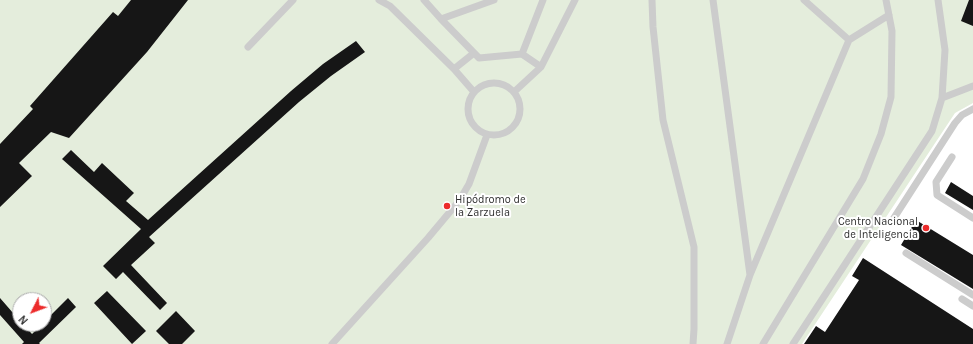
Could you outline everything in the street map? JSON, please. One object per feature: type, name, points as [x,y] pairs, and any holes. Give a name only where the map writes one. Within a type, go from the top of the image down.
[{"type":"lane","points":[[248,47],[293,0]]},
{"type":"lane","points":[[379,0],[390,6],[454,69],[474,92]]},
{"type":"lane","points":[[424,0],[479,58],[522,54],[541,67]]},
{"type":"lane","points":[[441,19],[494,0]]},
{"type":"lane","points":[[522,54],[543,0]]},
{"type":"lane","points":[[514,92],[541,67],[575,0]]},
{"type":"lane","points":[[652,0],[653,27],[663,120],[694,247],[693,344]]},
{"type":"lane","points":[[713,0],[750,275]]},
{"type":"lane","points":[[804,0],[849,40]]},
{"type":"lane","points":[[763,344],[863,179],[881,134],[891,97],[892,30],[886,0]]},
{"type":"lane","points":[[793,344],[932,131],[942,98],[945,50],[938,0]]},
{"type":"lane","points":[[727,344],[750,275],[849,40],[889,15]]},
{"type":"lane","points":[[454,69],[474,53]]},
{"type":"lane","points":[[489,83],[498,83],[507,86],[514,92],[518,100],[520,110],[518,119],[513,128],[506,133],[496,136],[487,135],[478,131],[472,125],[468,117],[469,99],[481,86],[489,83]]},
{"type":"lane","points":[[942,98],[973,86]]},
{"type":"lane","points":[[892,221],[955,123],[962,115],[973,109]]},
{"type":"lane","points":[[332,344],[428,238],[459,201],[469,184],[487,135]]},
{"type":"lane","points":[[952,157],[936,182],[936,195],[973,218]]},
{"type":"lane","points":[[906,253],[973,295]]},
{"type":"lane","points":[[962,299],[973,306]]},
{"type":"green space","name":"Hipódromo de la Zarzuela","points":[[0,0],[973,0],[973,103],[955,113],[802,344],[0,344]]},
{"type":"building","points":[[131,0],[188,0],[147,52],[69,138],[51,132],[19,163],[32,176],[0,207],[0,144],[33,109],[30,106],[113,12],[118,16]]},
{"type":"building","points":[[969,0],[973,0],[973,26],[961,21]]},
{"type":"building","points":[[356,41],[365,52],[331,76],[299,102],[149,237],[155,243],[131,265],[167,303],[160,310],[123,272],[116,279],[103,266],[141,229],[62,159],[71,150],[94,172],[102,163],[134,193],[126,201],[148,220],[291,91],[323,64]]},
{"type":"building","points":[[951,182],[973,196],[973,210],[945,193]]},
{"type":"building","points":[[916,220],[973,255],[973,289],[901,245]]},
{"type":"building","points":[[863,258],[973,329],[973,344],[804,344],[816,326],[825,332],[859,280],[852,276]]},
{"type":"building","points":[[107,291],[146,331],[132,344],[94,303]]},
{"type":"building","points":[[0,298],[12,312],[12,328],[0,315]]},
{"type":"building","points":[[68,298],[76,307],[52,330],[52,314]]},
{"type":"building","points":[[176,311],[195,331],[182,344],[169,344],[156,331]]},
{"type":"building","points":[[15,332],[30,332],[32,334],[34,332],[50,332],[39,343],[40,344],[22,344],[24,342]]},
{"type":"place","name":"Hipódromo de la Zarzuela","points":[[447,206]]},
{"type":"place","name":"Centro Nacional de Inteligencia","points":[[926,228]]}]
